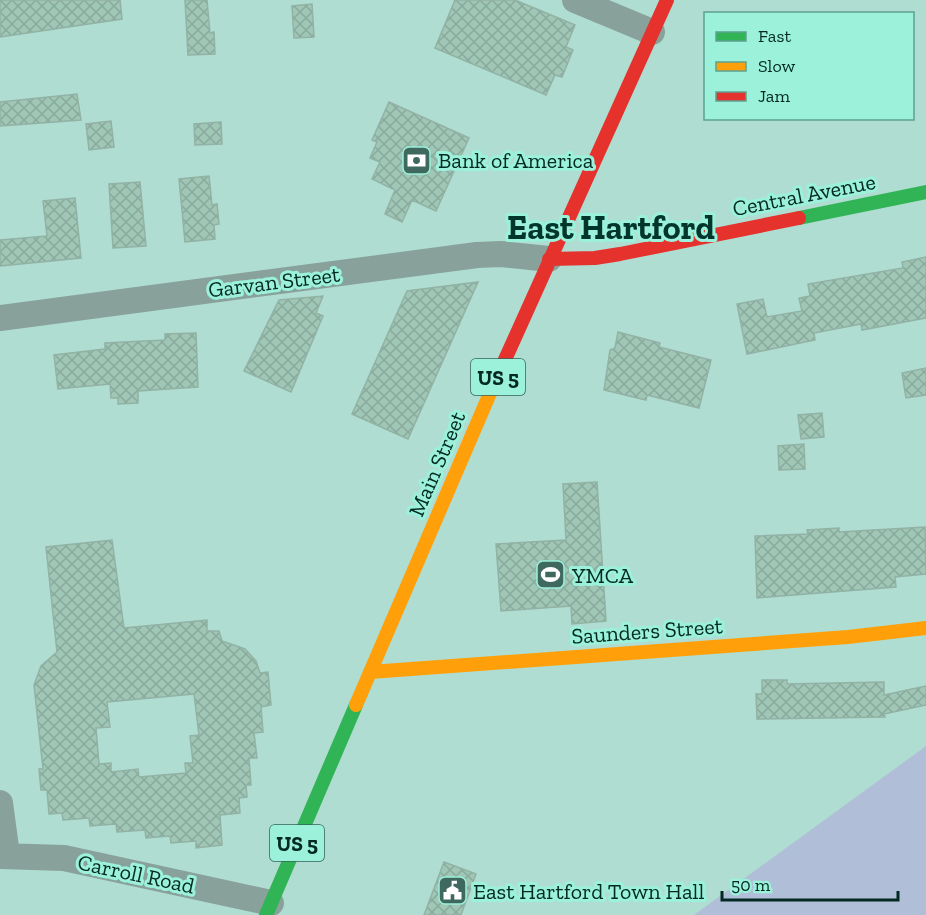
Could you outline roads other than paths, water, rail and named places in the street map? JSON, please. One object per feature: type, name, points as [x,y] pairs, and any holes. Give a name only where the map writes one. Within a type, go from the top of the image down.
[{"type":"main road","name":"Main Street","points":[[268,909],[549,259],[667,0]]},
{"type":"main road","name":"Central Avenue","points":[[549,259],[595,258],[620,254],[926,192]]},
{"type":"main road","name":"Saunders Street","points":[[370,672],[848,637],[926,628]]},
{"type":"street","points":[[575,0],[652,32]]},
{"type":"street","name":"Garvan Street","points":[[0,318],[477,255],[501,254],[549,259]]},
{"type":"street","points":[[0,803],[4,855]]},
{"type":"street","name":"Carroll Road","points":[[4,855],[64,858],[268,909]]},
{"type":"place","name":"Bank of America","points":[[417,160]]},
{"type":"place","name":"YMCA","points":[[551,575]]},
{"type":"place","name":"East Hartford Town Hall","points":[[452,891]]},
{"type":"district","name":"East Hartford","points":[[611,227]]}]
